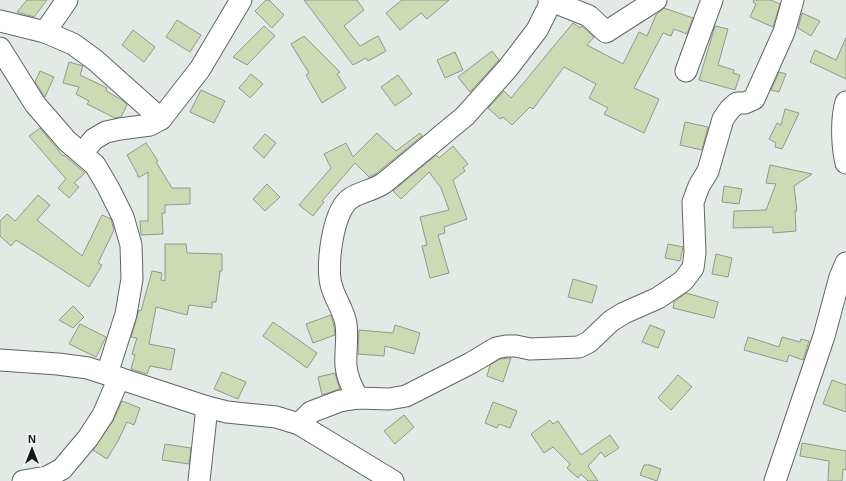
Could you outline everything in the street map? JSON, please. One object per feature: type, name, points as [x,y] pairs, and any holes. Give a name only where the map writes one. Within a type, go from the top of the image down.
[{"type":"street","points":[[45,32],[67,0]]},
{"type":"street","points":[[82,153],[94,139],[106,132],[150,125],[161,119],[200,69],[241,0]]},
{"type":"street","points":[[358,398],[350,382],[346,367],[346,322],[331,283],[329,270],[333,238],[339,214],[344,203],[351,197],[375,189],[384,183],[464,116],[508,68],[538,30],[551,0],[589,16],[606,32],[656,0]]},
{"type":"street","points":[[686,71],[712,0]]},
{"type":"street","points":[[299,424],[311,412],[325,406],[358,398],[389,399],[406,396],[471,363],[496,348],[506,346],[530,348],[579,347],[589,342],[611,321],[624,313],[658,298],[683,281],[693,268],[695,253],[693,202],[699,186],[708,171],[723,119],[730,109],[737,103],[745,104],[754,99],[784,32],[793,0]]},
{"type":"street","points":[[0,21],[45,32],[73,44],[95,60],[161,119]]},
{"type":"street","points":[[0,48],[35,104],[67,141],[95,165],[123,217],[131,245],[132,279],[113,376],[103,415],[88,438],[62,469],[47,477],[23,481]]},
{"type":"street","points":[[846,102],[844,108],[843,138],[846,164]]},
{"type":"street","points":[[775,481],[824,336],[840,277],[846,264]]},
{"type":"street","points":[[0,360],[58,364],[88,368],[207,407],[233,413],[276,417],[299,424],[393,481]]},
{"type":"street","points":[[199,481],[207,407]]},
{"type":"building","points":[[27,0],[47,0],[34,17],[17,12]]},
{"type":"building","points":[[266,0],[269,0],[284,15],[272,28],[255,11]]},
{"type":"building","points":[[304,0],[357,0],[364,10],[344,26],[360,46],[378,36],[386,51],[368,61],[366,58],[353,65]]},
{"type":"building","points":[[402,0],[449,0],[427,19],[421,13],[400,30],[386,13]]},
{"type":"building","points":[[754,0],[771,0],[780,4],[773,27],[750,17],[756,4],[753,2]]},
{"type":"building","points":[[664,8],[693,18],[687,34],[674,29],[671,36],[663,33],[634,88],[659,99],[644,133],[604,114],[608,108],[589,98],[596,84],[564,67],[533,109],[530,107],[512,125],[503,117],[500,119],[488,108],[504,91],[511,98],[573,23],[580,28],[582,26],[594,37],[587,45],[623,64],[639,32],[647,36],[656,15]]},
{"type":"building","points":[[802,13],[820,21],[811,36],[798,28]]},
{"type":"building","points":[[177,20],[201,35],[190,52],[166,37]]},
{"type":"building","points":[[264,26],[275,36],[247,65],[233,57]]},
{"type":"building","points":[[715,26],[728,29],[718,65],[734,70],[733,73],[740,75],[735,90],[699,80]]},
{"type":"building","points":[[133,30],[155,47],[144,62],[122,45]]},
{"type":"building","points":[[304,36],[340,72],[337,74],[346,88],[322,103],[306,75],[309,73],[291,44]]},
{"type":"building","points":[[846,38],[846,79],[810,62],[815,50],[836,60]]},
{"type":"building","points":[[492,51],[499,60],[470,92],[458,77]]},
{"type":"building","points":[[455,52],[463,70],[445,78],[437,60]]},
{"type":"building","points":[[69,62],[83,66],[80,75],[107,88],[106,91],[122,100],[127,105],[121,117],[115,118],[87,104],[89,101],[76,94],[79,87],[63,83]]},
{"type":"building","points":[[40,71],[54,77],[45,97],[35,82]]},
{"type":"building","points":[[779,72],[786,74],[779,92],[771,90]]},
{"type":"building","points":[[251,74],[263,84],[250,98],[239,88]]},
{"type":"building","points":[[398,75],[412,94],[395,106],[381,87]]},
{"type":"building","points":[[201,90],[225,101],[214,123],[190,112]]},
{"type":"building","points":[[785,109],[799,113],[782,149],[775,147],[776,143],[769,139],[777,123],[781,125]]},
{"type":"building","points":[[685,122],[708,127],[702,150],[680,145]]},
{"type":"building","points":[[40,128],[63,156],[64,155],[85,173],[74,183],[79,187],[69,198],[58,188],[66,179],[29,136]]},
{"type":"building","points":[[377,133],[396,151],[420,133],[422,136],[377,173],[369,177],[355,163],[322,201],[324,202],[313,216],[299,205],[331,168],[324,154],[346,143],[353,157]]},
{"type":"building","points":[[265,134],[276,143],[264,158],[253,148]]},
{"type":"building","points":[[146,143],[158,161],[156,162],[172,188],[190,188],[190,204],[165,205],[165,213],[162,213],[163,234],[141,235],[140,221],[148,221],[148,172],[138,177],[127,155]]},
{"type":"building","points":[[453,146],[468,164],[463,168],[465,171],[453,180],[467,219],[444,227],[445,233],[438,235],[449,273],[430,278],[422,246],[427,245],[420,217],[449,210],[441,188],[429,172],[401,199],[393,191],[436,155],[439,158]]},
{"type":"building","points":[[770,165],[812,174],[794,186],[797,211],[795,211],[796,231],[773,233],[773,227],[733,228],[734,211],[766,210],[776,184],[766,183]]},
{"type":"building","points":[[267,184],[280,197],[265,211],[253,199]]},
{"type":"building","points":[[724,186],[742,189],[739,204],[722,202]]},
{"type":"building","points":[[38,195],[50,205],[37,220],[82,256],[102,215],[111,219],[114,230],[98,263],[102,265],[89,287],[16,240],[11,246],[0,236],[0,221],[7,214],[15,221]]},
{"type":"building","points":[[165,244],[186,244],[187,253],[222,254],[222,271],[220,271],[216,302],[212,302],[212,308],[189,305],[187,315],[156,307],[149,344],[175,349],[171,370],[150,366],[147,374],[131,369],[135,355],[132,354],[137,338],[131,337],[139,310],[141,311],[152,271],[162,273],[161,280],[165,281]]},
{"type":"building","points":[[668,244],[683,247],[680,261],[665,258]]},
{"type":"building","points":[[716,254],[732,258],[728,277],[712,274]]},
{"type":"building","points":[[573,279],[597,286],[592,303],[568,297]]},
{"type":"building","points":[[686,293],[718,302],[714,318],[673,308],[674,302]]},
{"type":"building","points":[[73,306],[84,317],[73,328],[59,320]]},
{"type":"building","points":[[331,315],[335,335],[313,343],[306,324]]},
{"type":"building","points":[[273,322],[317,353],[307,368],[263,336]]},
{"type":"building","points":[[80,324],[106,337],[96,357],[69,344]]},
{"type":"building","points":[[395,325],[420,333],[414,354],[385,346],[384,356],[358,354],[359,330],[393,333]]},
{"type":"building","points":[[650,325],[665,331],[658,348],[642,342]]},
{"type":"building","points":[[748,337],[779,347],[782,337],[800,342],[801,339],[809,341],[803,360],[789,355],[787,362],[744,350]]},
{"type":"building","points":[[511,358],[503,382],[487,376],[490,365],[500,359]]},
{"type":"building","points":[[222,372],[246,382],[238,399],[214,389]]},
{"type":"building","points":[[335,373],[340,389],[322,395],[318,377]]},
{"type":"building","points":[[678,375],[692,387],[671,410],[658,398]]},
{"type":"building","points":[[832,380],[846,385],[846,412],[823,404]]},
{"type":"building","points":[[122,401],[140,408],[134,425],[127,422],[107,459],[93,450],[113,421]]},
{"type":"building","points":[[493,402],[517,411],[510,428],[499,424],[497,428],[485,423]]},
{"type":"building","points":[[404,415],[414,427],[395,444],[384,431]]},
{"type":"building","points":[[550,420],[553,424],[558,421],[581,455],[610,435],[619,448],[605,457],[601,452],[588,466],[598,481],[588,481],[581,474],[578,478],[567,468],[570,464],[553,447],[544,453],[531,434]]},
{"type":"building","points":[[802,443],[846,451],[846,470],[843,469],[842,481],[828,481],[829,461],[800,456]]},
{"type":"building","points":[[165,444],[191,448],[189,464],[162,460]]},
{"type":"building","points":[[644,465],[650,465],[661,469],[657,481],[640,475]]}]
